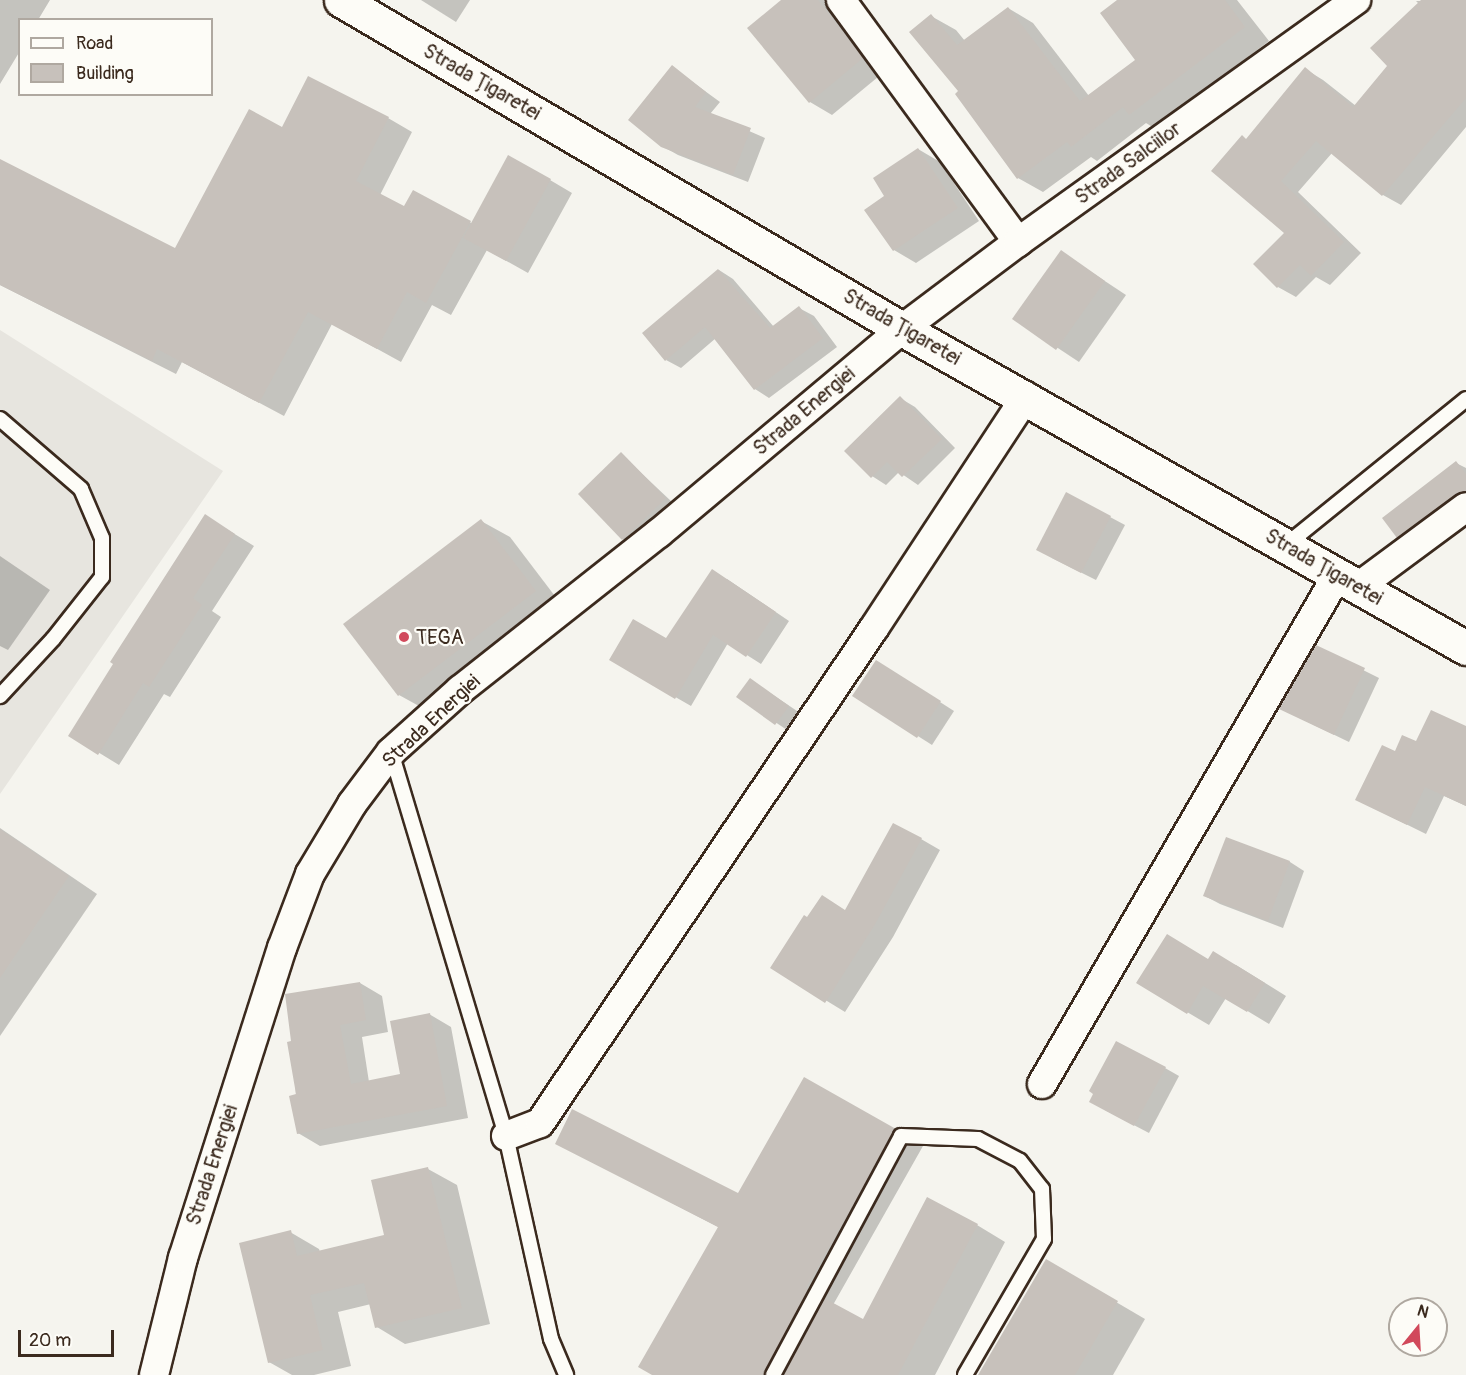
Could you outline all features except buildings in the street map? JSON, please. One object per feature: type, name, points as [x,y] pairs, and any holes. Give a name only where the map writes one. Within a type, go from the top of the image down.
[{"type":"main road","name":"Strada Țigaretei","points":[[341,0],[902,329],[1026,397],[1466,648]]},
{"type":"street","points":[[842,0],[1018,242]]},
{"type":"street","name":"Strada Salciilor","points":[[902,329],[1018,242],[1356,0]]},
{"type":"street","name":"Strada Energiei","points":[[154,1375],[183,1257],[282,948],[310,874],[352,804],[391,752],[460,690],[659,532],[902,329]]},
{"type":"street","points":[[506,1136],[540,1123],[874,628],[1026,397]]},
{"type":"street","points":[[1042,1084],[1348,581],[1466,507]]},
{"type":"lane","points":[[1286,545],[1466,399]]},
{"type":"lane","points":[[0,419],[81,489],[102,538],[102,577],[53,639],[0,696]]},
{"type":"lane","points":[[391,752],[506,1136],[551,1339],[566,1375]]},
{"type":"lane","points":[[773,1375],[901,1136],[978,1139],[1020,1161],[1042,1189],[1044,1239],[965,1375]]},
{"type":"shaded area","points":[[0,330],[223,471],[0,794]]},
{"type":"place","name":"TEGA","points":[[404,637]]}]
